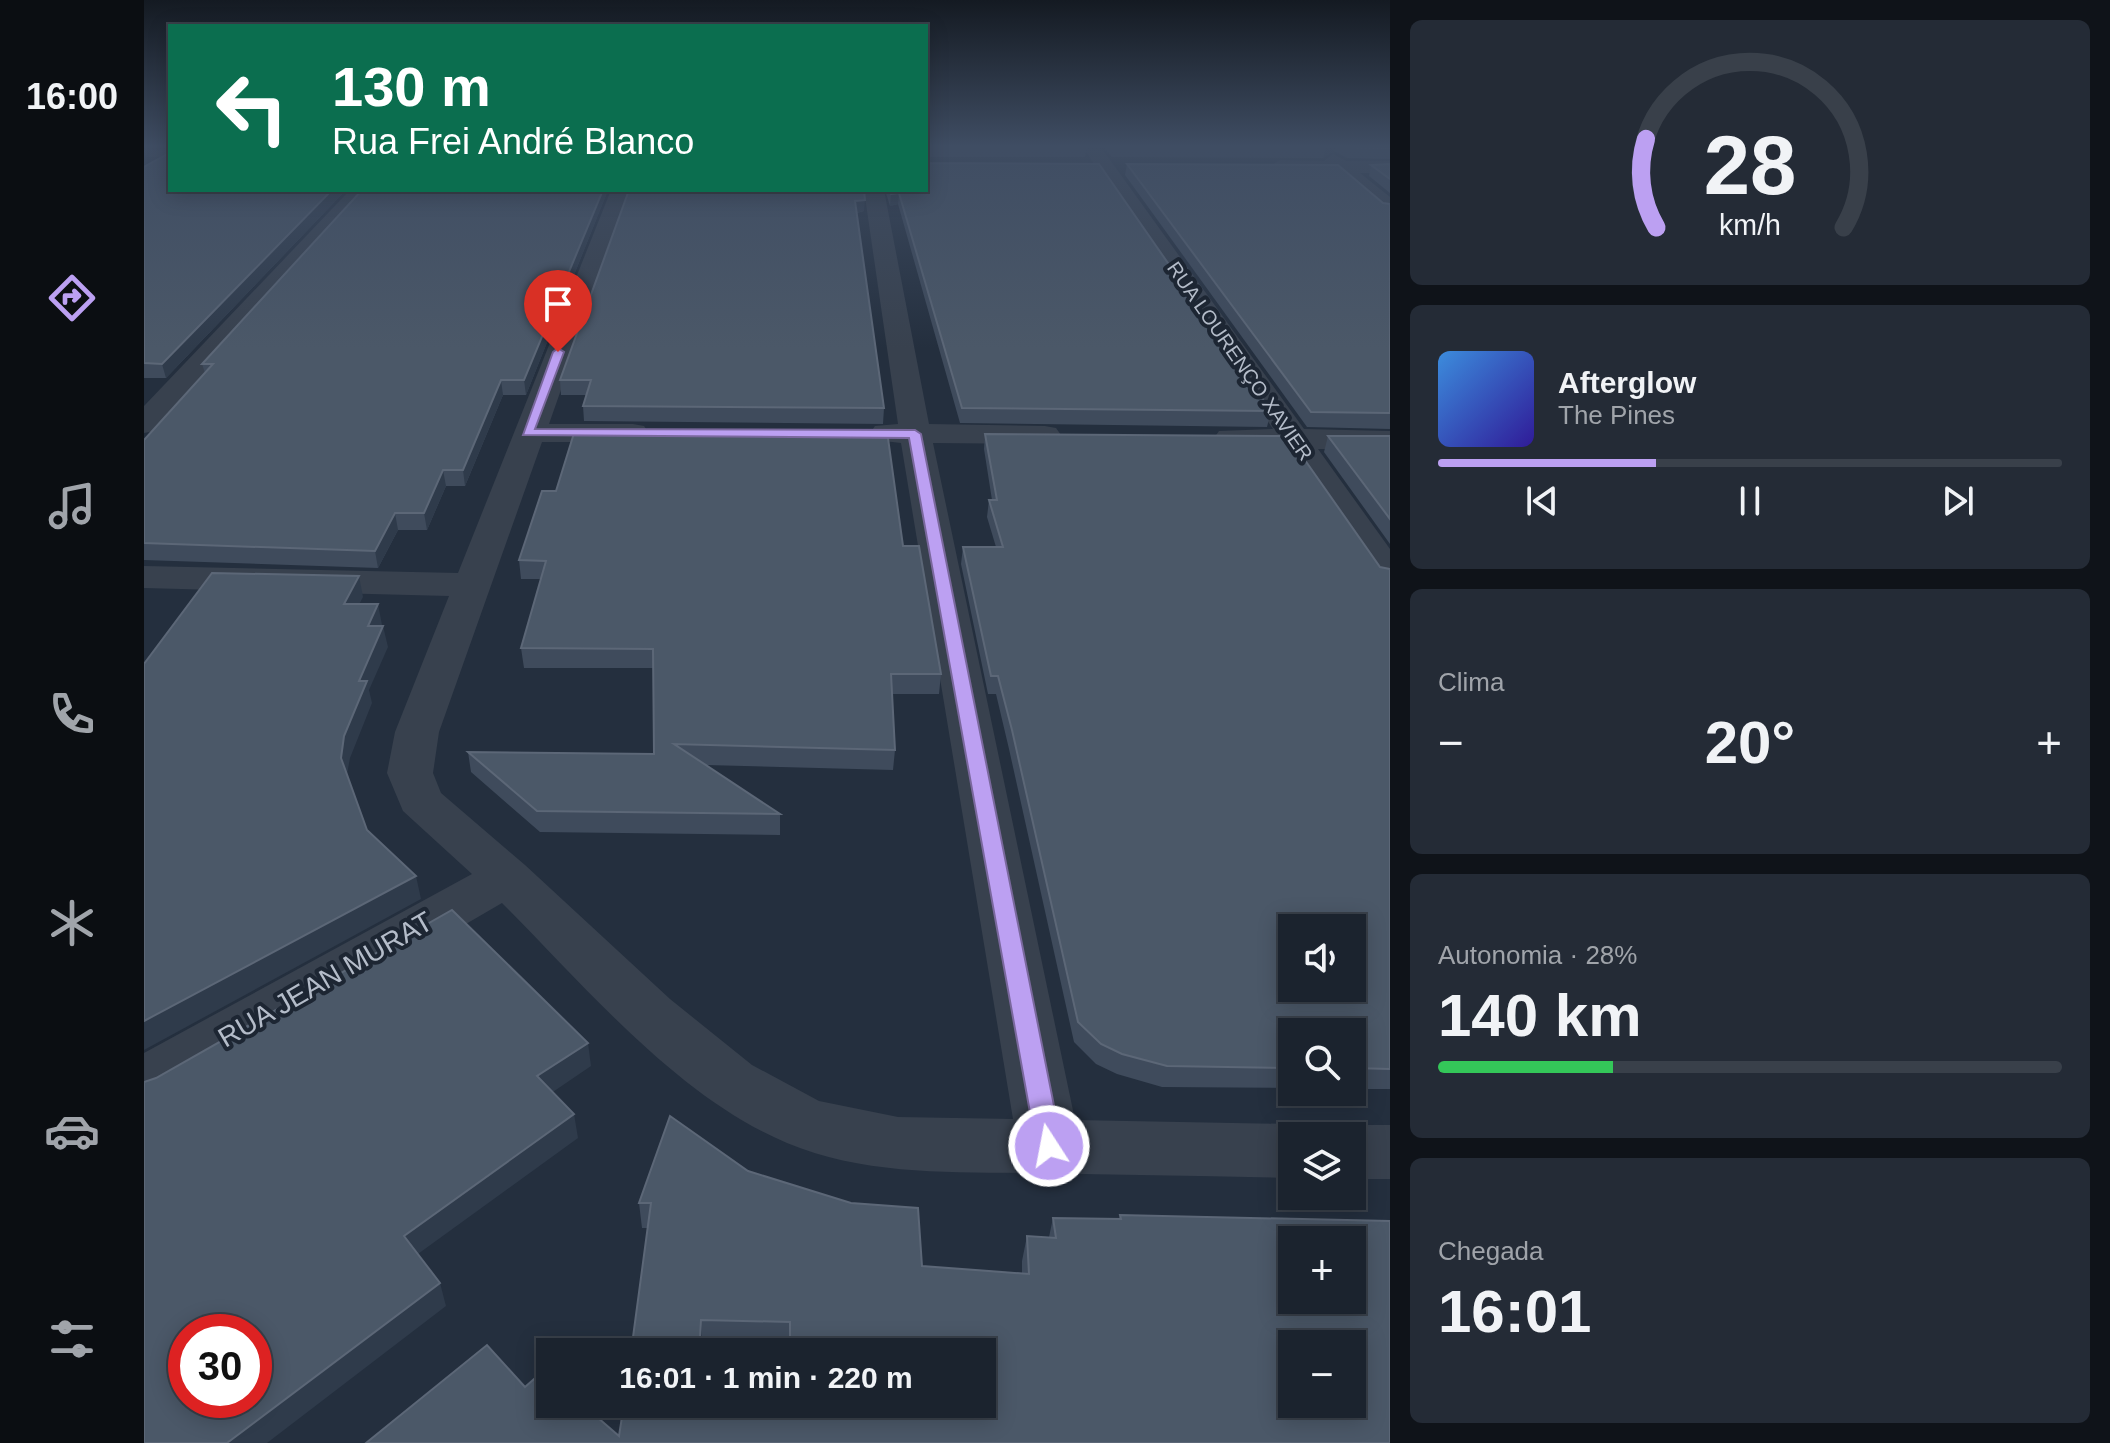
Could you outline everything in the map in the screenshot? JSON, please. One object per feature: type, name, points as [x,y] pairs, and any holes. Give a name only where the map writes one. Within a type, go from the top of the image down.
[{"type":"street","points":[[144,424],[339,213]]},
{"type":"street","points":[[612,213],[417,732],[410,773],[420,800],[507,877],[650,1015],[731,1082],[807,1124],[898,1144],[1278,1151]]},
{"type":"street","points":[[878,213],[915,434],[1049,1146]]},
{"type":"street","name":"RUA LOURENÇO XAVIER","points":[[1129,213],[1390,575]]},
{"type":"street","points":[[527,433],[666,433]]},
{"type":"street","points":[[851,433],[1072,436]]},
{"type":"street","points":[[1198,437],[1390,440]]},
{"type":"street","points":[[144,577],[470,585]]},
{"type":"street","name":"RUA JEAN MURAT","points":[[144,1082],[507,877]]},
{"type":"street","points":[[1366,1152],[1390,1152]]},
{"type":"building","points":[[144,213],[309,213],[162,364],[144,363]]},
{"type":"building","points":[[341,213],[593,213],[524,380],[501,380],[463,470],[443,470],[424,513],[395,513],[375,551],[144,543],[144,440],[213,364],[202,364]]},
{"type":"building","points":[[621,213],[857,213],[884,408],[583,406],[591,380],[560,380]]},
{"type":"building","points":[[905,213],[1133,213],[1271,411],[962,408]]},
{"type":"building","points":[[1164,213],[1390,213],[1390,413],[1311,412]]},
{"type":"building","points":[[575,430],[887,431],[903,546],[919,546],[941,674],[891,674],[895,750],[674,744],[780,814],[537,811],[468,752],[654,754],[653,649],[521,648],[546,561],[519,560],[542,491],[556,491]]},
{"type":"building","points":[[985,434],[1288,436],[1380,567],[1390,569],[1390,1069],[1366,1068],[1366,1018],[1278,1018],[1278,1068],[1167,1066],[1122,1054],[1101,1044],[1078,1022],[1012,730],[998,676],[991,676],[963,547],[1003,547],[989,500],[997,500]]},
{"type":"building","points":[[1328,436],[1390,436],[1390,519]]},
{"type":"building","points":[[212,573],[359,576],[344,604],[378,604],[368,626],[383,626],[359,681],[367,681],[344,736],[341,758],[367,830],[416,876],[144,1021],[144,664]]},
{"type":"building","points":[[452,910],[588,1043],[537,1076],[574,1114],[404,1236],[440,1283],[272,1409],[272,1314],[168,1314],[168,1418],[260,1418],[227,1443],[144,1443],[144,1082]]},
{"type":"building","points":[[670,1116],[748,1171],[851,1203],[918,1208],[922,1266],[1029,1274],[1027,1236],[1056,1238],[1053,1218],[1121,1219],[1120,1215],[1390,1221],[1390,1443],[366,1443],[487,1345],[525,1387],[536,1377],[536,1418],[598,1418],[619,1436],[622,1418],[996,1418],[996,1338],[790,1338],[790,1322],[701,1320],[700,1338],[633,1338],[651,1203],[639,1203]]},
{"type":"route","points":[[558,352],[527,433],[915,434],[1049,1146]]}]
